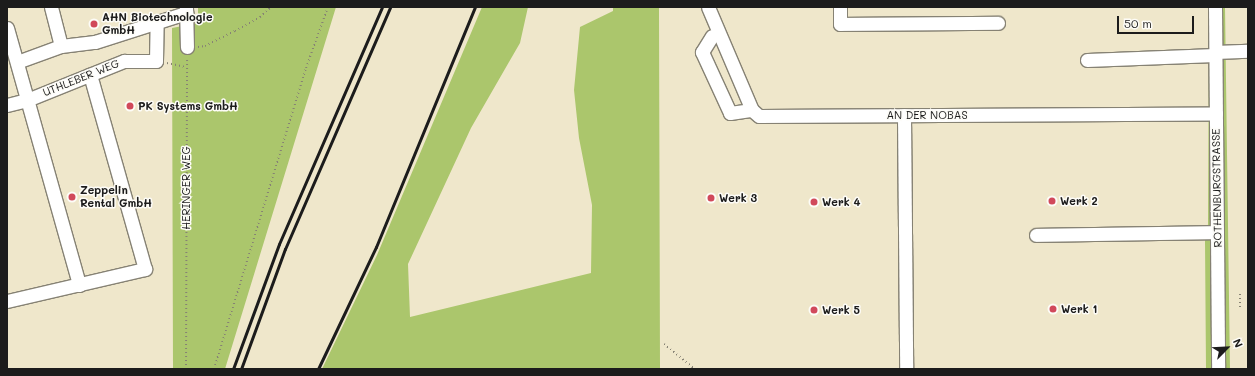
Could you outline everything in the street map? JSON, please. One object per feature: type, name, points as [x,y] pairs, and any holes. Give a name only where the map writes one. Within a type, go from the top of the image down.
[{"type":"street","points":[[51,7],[62,46]]},
{"type":"street","points":[[708,7],[752,110],[730,113],[702,52],[712,36]]},
{"type":"street","points":[[840,7],[840,24],[998,23]]},
{"type":"street","name":"ROTHENBURGSTRASSE","points":[[1215,7],[1218,369]]},
{"type":"street","points":[[17,62],[62,46],[95,42],[157,22],[186,10],[187,48]]},
{"type":"street","points":[[156,61],[157,22]]},
{"type":"street","points":[[7,28],[10,46],[17,62],[79,285]]},
{"type":"street","points":[[1087,60],[1248,51]]},
{"type":"street","name":"UTHLEBER WEG","points":[[7,106],[27,100],[124,61],[156,61]]},
{"type":"street","points":[[7,301],[145,269],[90,74]]},
{"type":"street","name":"AN DER NOBAS","points":[[752,110],[759,116],[768,117],[1216,114]]},
{"type":"street","points":[[904,115],[906,369]]},
{"type":"street","points":[[1036,235],[1217,232]]},
{"type":"path","points":[[187,48],[205,46],[260,17],[271,7]]},
{"type":"path","points":[[214,369],[303,76],[328,7]]},
{"type":"path","name":"HERINGER WEG","points":[[186,369],[187,48]]},
{"type":"path","points":[[156,61],[186,67]]},
{"type":"path","points":[[1240,294],[1240,307]]},
{"type":"path","points":[[664,344],[695,369]]},
{"type":"green space","points":[[198,7],[336,7],[225,369],[173,369],[172,28],[198,23]]},
{"type":"green space","points":[[482,7],[528,7],[520,43],[471,128],[408,264],[410,317],[591,273],[592,205],[579,138],[574,90],[580,27],[613,11],[613,7],[659,7],[660,369],[322,369],[377,255]]},
{"type":"green space","points":[[1209,7],[1225,7],[1230,369],[1206,369],[1205,241],[1208,224]]},
{"type":"railway","points":[[233,369],[279,244],[382,7]]},
{"type":"railway","points":[[241,369],[285,249],[390,7]]},
{"type":"railway","points":[[318,369],[376,247],[475,7]]},
{"type":"place","name":"AHN Biotechnologie GmbH","points":[[94,24]]},
{"type":"place","name":"PK Systems GmbH","points":[[130,106]]},
{"type":"place","name":"Zeppelin Rental GmbH","points":[[72,197]]},
{"type":"place","name":"Werk 3","points":[[711,198]]},
{"type":"place","name":"Werk 2","points":[[1052,201]]},
{"type":"place","name":"Werk 4","points":[[814,202]]},
{"type":"place","name":"Werk 1","points":[[1053,309]]},
{"type":"place","name":"Werk 5","points":[[814,310]]}]
